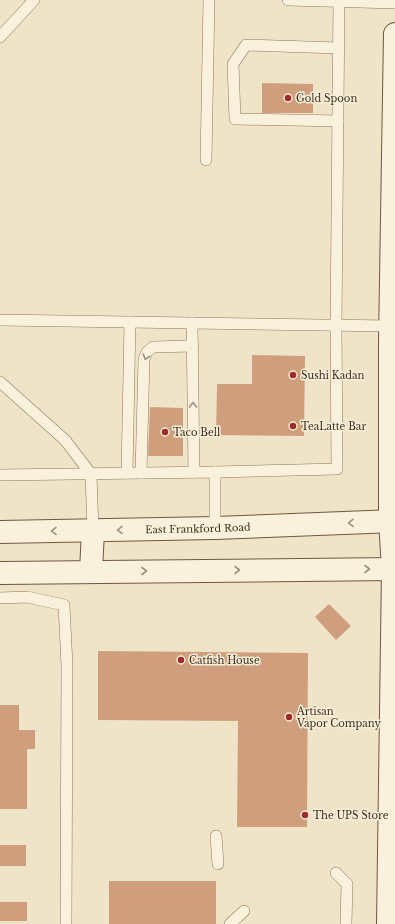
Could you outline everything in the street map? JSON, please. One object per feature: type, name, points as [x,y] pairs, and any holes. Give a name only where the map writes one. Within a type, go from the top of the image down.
[{"type":"main road","points":[[388,924],[394,569],[390,326],[395,34]]},
{"type":"main road","name":"East Frankford Road","points":[[0,532],[215,528],[393,521]]},
{"type":"main road","points":[[91,571],[93,531]]},
{"type":"main road","points":[[0,573],[394,569]]},
{"type":"lane","points":[[0,37],[34,0]]},
{"type":"lane","points":[[206,160],[209,0]]},
{"type":"lane","points":[[288,0],[395,3]]},
{"type":"lane","points":[[0,475],[337,469],[336,325],[339,1]]},
{"type":"lane","points":[[338,48],[246,45],[233,64],[236,119],[338,121]]},
{"type":"lane","points":[[0,320],[390,326]]},
{"type":"lane","points":[[127,473],[130,322]]},
{"type":"lane","points":[[192,322],[194,472]]},
{"type":"lane","points":[[141,473],[144,359],[147,352],[153,347],[193,346]]},
{"type":"lane","points":[[0,382],[66,440],[92,474],[93,531]]},
{"type":"lane","points":[[215,472],[215,528]]},
{"type":"lane","points":[[0,598],[27,597],[64,605],[67,666],[66,924]]},
{"type":"lane","points":[[216,836],[218,864]]},
{"type":"lane","points":[[336,873],[347,884],[346,924]]},
{"type":"lane","points":[[230,924],[244,911]]},
{"type":"building","name":"Gold Spoon","points":[[262,83],[313,84],[313,113],[262,113]]},
{"type":"building","points":[[252,355],[305,356],[304,436],[216,435],[217,384],[252,384]]},
{"type":"building","name":"Taco Bell","points":[[150,407],[183,408],[183,456],[148,456]]},
{"type":"building","points":[[329,604],[351,626],[336,640],[315,617]]},
{"type":"building","points":[[98,651],[308,653],[307,827],[237,827],[238,721],[98,720]]},
{"type":"building","points":[[0,705],[19,705],[19,730],[35,730],[35,749],[27,749],[27,809],[0,809]]},
{"type":"building","points":[[0,845],[26,845],[26,866],[0,866]]},
{"type":"building","points":[[109,881],[216,881],[216,924],[109,924]]},
{"type":"building","points":[[0,902],[27,902],[27,921],[0,921]]},
{"type":"place","name":"Gold Spoon","points":[[288,98]]},
{"type":"place","name":"Sushi Kadan","points":[[293,375]]},
{"type":"place","name":"TeaLatte Bar","points":[[293,426]]},
{"type":"place","name":"Taco Bell","points":[[165,432]]},
{"type":"place","name":"Catfish House","points":[[181,660]]},
{"type":"place","name":"Artisan Vapor Company","points":[[289,717]]},
{"type":"place","name":"The UPS Store","points":[[305,815]]}]
